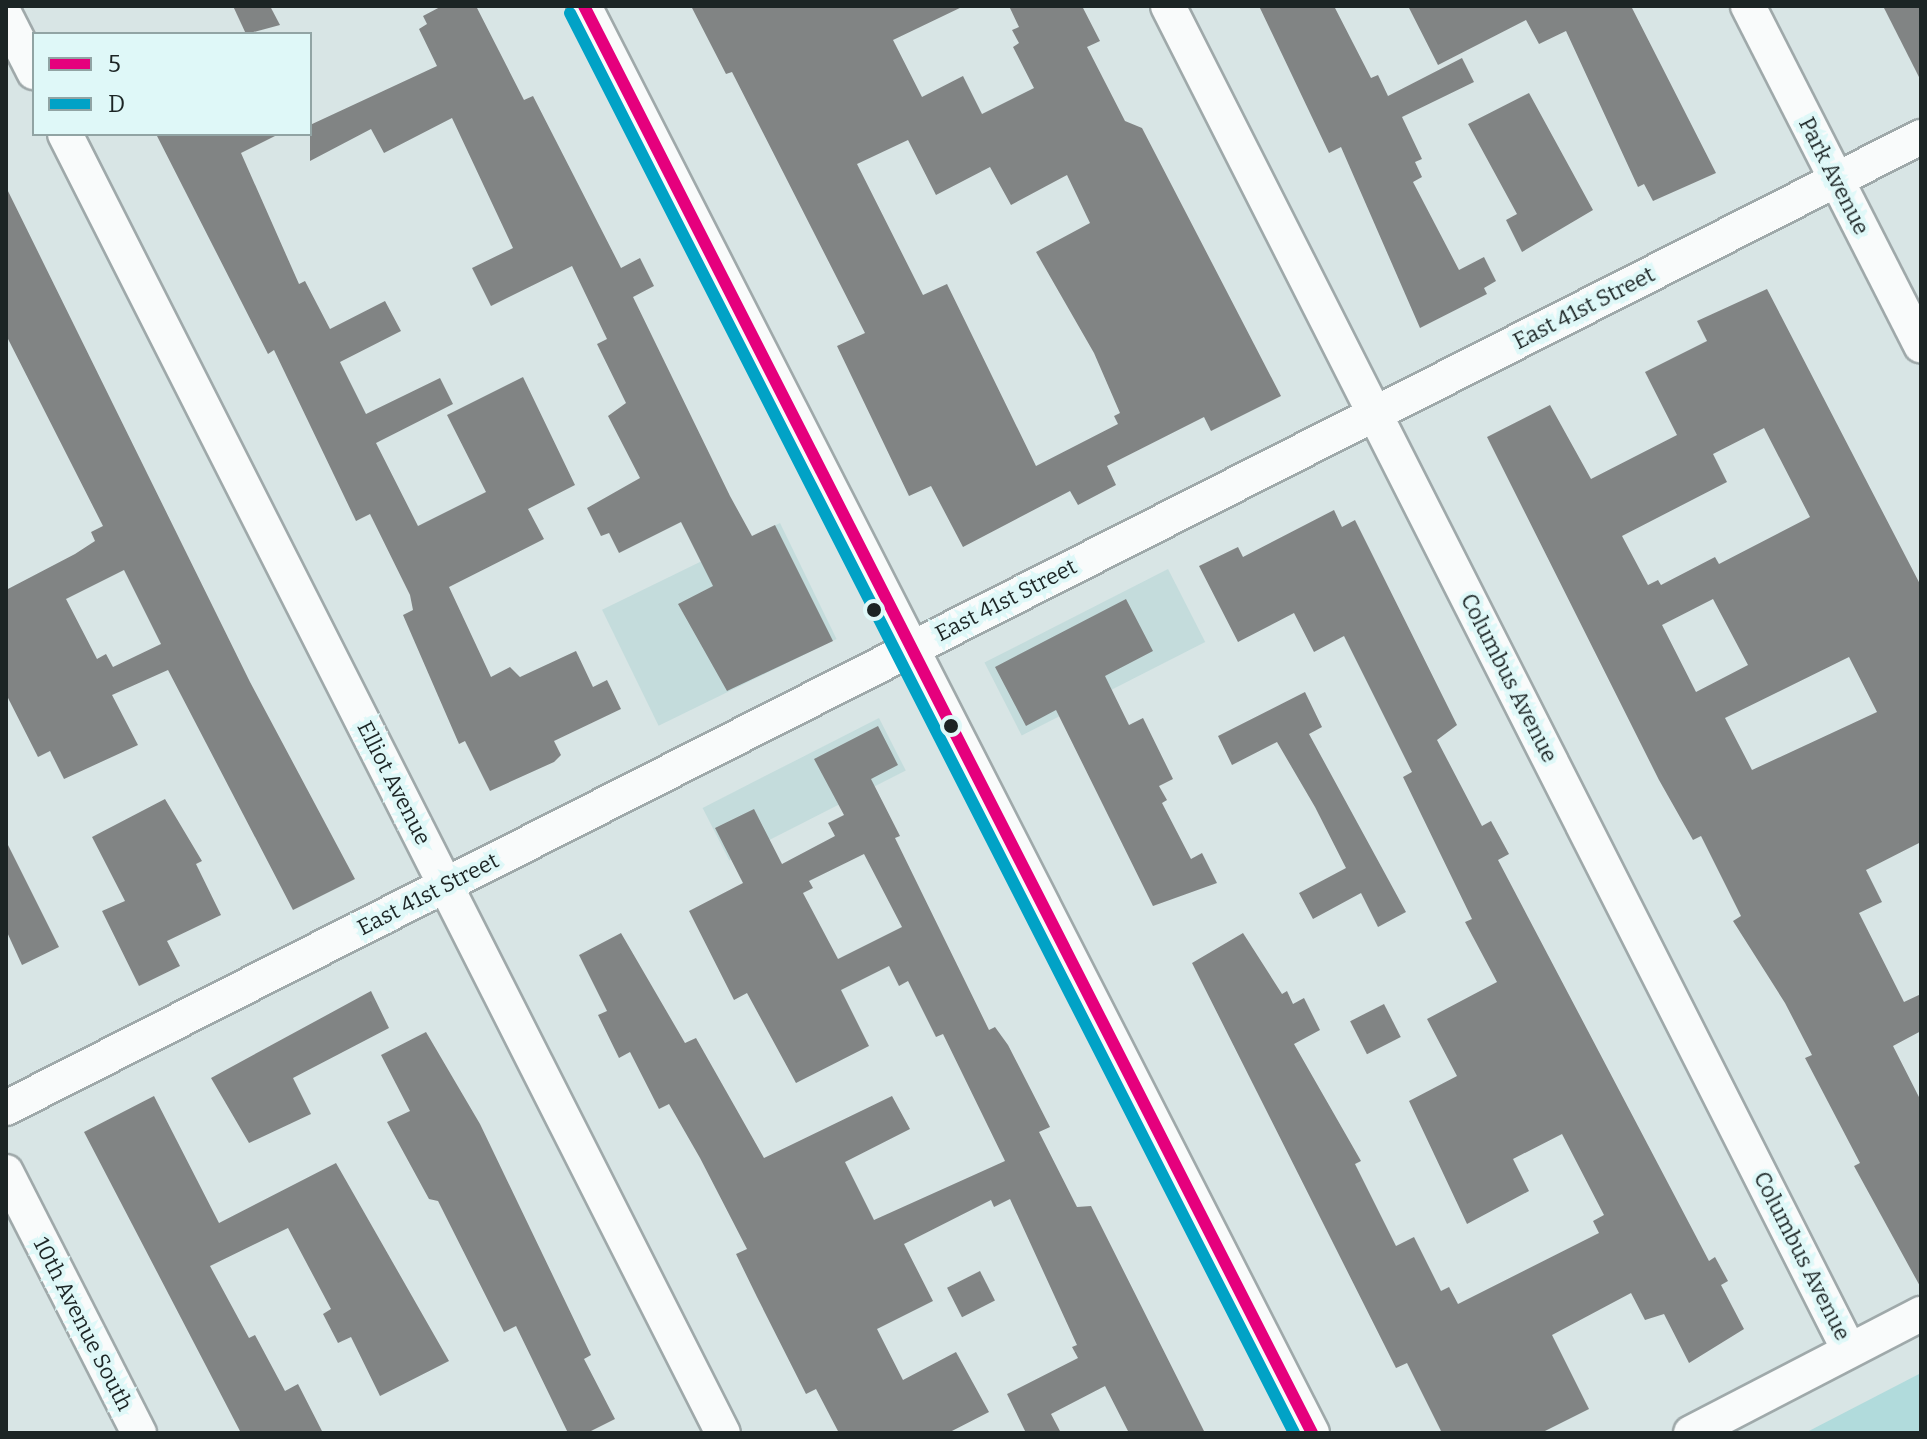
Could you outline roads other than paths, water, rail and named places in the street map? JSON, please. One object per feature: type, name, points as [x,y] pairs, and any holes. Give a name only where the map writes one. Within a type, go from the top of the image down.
[{"type":"street","points":[[584,6],[909,650],[1312,1433]]},
{"type":"street","name":"Columbus Avenue","points":[[1168,6],[1849,1350]]},
{"type":"street","name":"Park Avenue","points":[[1748,6],[1921,346]]},
{"type":"street","points":[[6,17],[32,68]]},
{"type":"street","name":"Elliot Avenue","points":[[66,136],[723,1433]]},
{"type":"street","name":"East 41st Street","points":[[6,1108],[1921,137]]},
{"type":"street","name":"10th Avenue South","points":[[6,1172],[139,1433]]},
{"type":"street","points":[[1691,1433],[1921,1314]]}]
